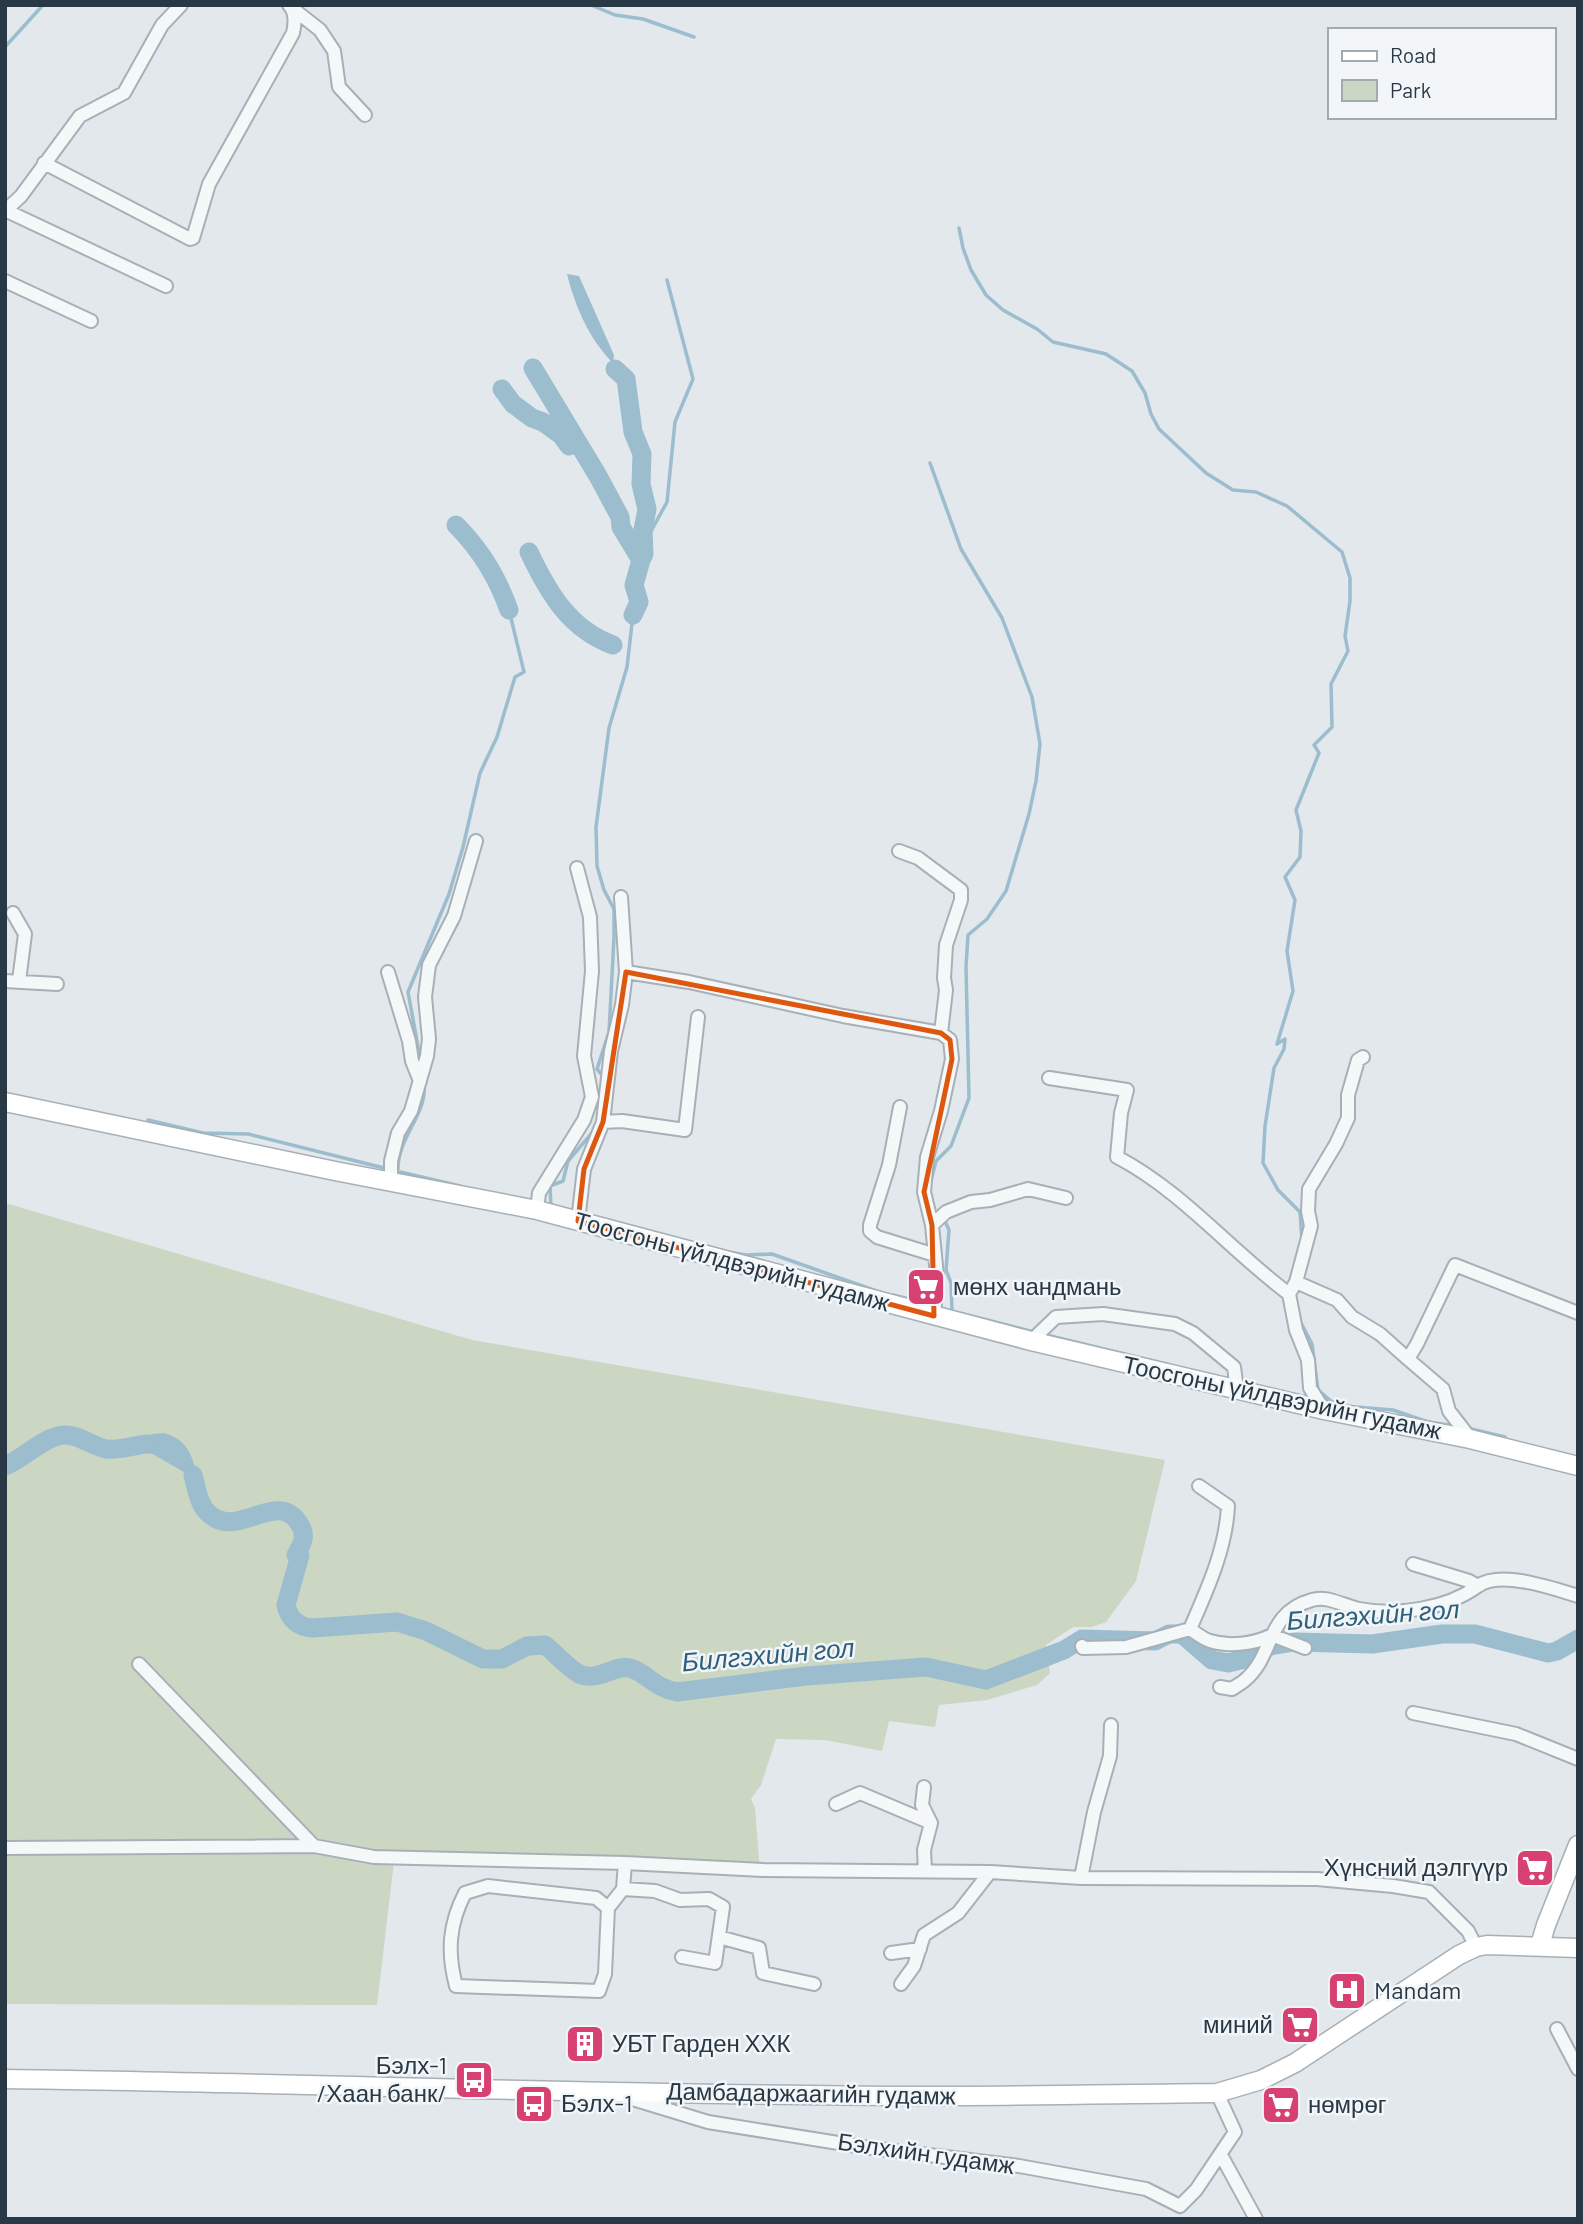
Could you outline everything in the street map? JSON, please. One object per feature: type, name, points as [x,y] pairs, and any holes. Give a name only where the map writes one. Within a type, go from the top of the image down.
[{"type":"main road","name":"Тоосгоны үйлдвэрийн гудамж","points":[[5,1102],[537,1210],[1031,1341],[1324,1410],[1470,1439],[1578,1466]]},
{"type":"main road","points":[[1540,1945],[1578,1845]]},
{"type":"main road","name":"Дамбадаржаагийн гудамж","points":[[5,2079],[230,2081],[322,2086],[920,2096],[1217,2093],[1261,2080],[1294,2063],[1459,1955],[1476,1947],[1540,1945],[1578,1948]]},
{"type":"street","points":[[166,286],[6,211],[21,196],[80,116],[124,93],[162,25],[181,5]]},
{"type":"street","points":[[44,163],[138,213],[190,239],[193,238],[209,184],[293,33],[295,24],[291,6]]},
{"type":"street","points":[[291,6],[320,30],[334,51],[339,87],[365,115]]},
{"type":"street","points":[[5,281],[91,321]]},
{"type":"street","points":[[391,1182],[391,1161],[398,1133],[411,1111],[429,1039],[425,998],[429,965],[454,916],[476,841]]},
{"type":"street","points":[[899,850],[918,858],[961,890],[961,900],[946,945],[946,990],[941,1033]]},
{"type":"street","points":[[537,1210],[539,1193],[584,1120],[592,1097],[584,1056],[592,971],[590,917],[577,868]]},
{"type":"street","points":[[578,1221],[583,1169],[603,1122],[611,1051],[622,1004],[626,972],[621,897]]},
{"type":"street","points":[[13,913],[25,934],[19,981]]},
{"type":"street","points":[[388,972],[420,1081]]},
{"type":"street","points":[[626,972],[689,982],[843,1016],[941,1033],[950,1040],[952,1048],[941,1111],[927,1157],[924,1192],[932,1225],[937,1276],[934,1316]]},
{"type":"street","points":[[5,981],[57,984]]},
{"type":"street","points":[[603,1122],[622,1121],[685,1130],[698,1017]]},
{"type":"street","points":[[1324,1410],[1310,1388],[1308,1360],[1296,1330],[1292,1288],[1311,1226],[1308,1211],[1309,1189],[1348,1118],[1348,1095],[1358,1060],[1363,1057]]},
{"type":"street","points":[[1049,1078],[1127,1090],[1121,1113],[1117,1157],[1135,1167],[1181,1202],[1257,1270],[1292,1288],[1337,1300],[1352,1317],[1380,1334],[1443,1389],[1449,1410],[1470,1439]]},
{"type":"street","points":[[900,1107],[894,1146],[870,1231],[877,1237],[935,1255]]},
{"type":"street","points":[[932,1225],[946,1212],[971,1202],[990,1200],[1028,1189],[1066,1198]]},
{"type":"street","points":[[1408,1359],[1418,1345],[1455,1265],[1578,1313]]},
{"type":"street","points":[[1031,1341],[1056,1317],[1104,1314],[1175,1324],[1193,1333],[1234,1367],[1237,1390]]},
{"type":"street","points":[[1190,1629],[1215,1568],[1227,1525],[1228,1506],[1199,1486]]},
{"type":"street","points":[[1413,1564],[1478,1586]]},
{"type":"street","points":[[1220,1687],[1232,1689],[1246,1680],[1276,1624],[1292,1609],[1314,1599],[1336,1601],[1360,1609],[1425,1609],[1453,1600],[1486,1580],[1509,1580],[1578,1596]]},
{"type":"street","points":[[1190,1629],[1207,1641],[1253,1642],[1270,1639],[1305,1648]]},
{"type":"street","points":[[1082,1646],[1126,1647],[1190,1629]]},
{"type":"street","points":[[139,1664],[314,1846]]},
{"type":"street","points":[[1413,1713],[1516,1734],[1578,1759]]},
{"type":"street","points":[[1081,1878],[1094,1812],[1110,1756],[1111,1724]]},
{"type":"street","points":[[924,1787],[922,1805],[930,1823],[924,1850],[925,1871]]},
{"type":"street","points":[[836,1804],[860,1793],[930,1823]]},
{"type":"street","points":[[5,1848],[314,1846],[373,1857],[625,1863],[763,1870],[990,1872],[1081,1878],[1317,1879],[1429,1892],[1468,1931],[1476,1947]]},
{"type":"street","points":[[608,1908],[596,1899],[488,1886],[465,1892],[454,1914],[451,1942],[456,1986],[599,1991],[605,1974],[608,1908],[623,1889],[625,1863]]},
{"type":"street","points":[[901,1984],[914,1966],[924,1935],[958,1913],[990,1872]]},
{"type":"street","points":[[623,1889],[655,1891],[680,1900],[709,1899],[723,1907],[715,1964],[681,1957]]},
{"type":"street","points":[[719,1937],[759,1948],[763,1973],[814,1984]]},
{"type":"street","points":[[891,1954],[920,1949]]},
{"type":"street","points":[[1557,2029],[1578,2069]]},
{"type":"street","name":"Бэлхийн гудамж","points":[[606,2091],[708,2122],[863,2147],[1019,2166],[1146,2189],[1180,2206],[1196,2190],[1235,2132],[1217,2093]]},
{"type":"street","points":[[1221,2155],[1256,2219]]},
{"type":"highlighted area","points":[[626,972],[941,1033],[950,1040],[952,1059],[924,1192],[932,1225],[934,1316],[578,1221],[584,1169],[603,1122]]},
{"type":"green space","points":[[5,1203],[472,1340],[1165,1460],[1136,1581],[1106,1622],[1092,1627],[1073,1627],[1046,1645],[1050,1673],[1037,1685],[987,1700],[939,1705],[935,1727],[889,1721],[882,1751],[825,1740],[776,1739],[761,1785],[751,1799],[755,1808],[760,1872],[395,1853],[377,2005],[5,2004]]},
{"type":"water","points":[[567,274],[579,276],[614,355],[613,363],[604,354],[584,322]]},
{"type":"water","points":[[164,1433],[175,1437],[188,1450],[201,1498],[198,1499],[192,1479],[184,1472],[142,1448],[127,1450],[127,1446],[153,1434]]},
{"type":"waterway","points":[[5,47],[43,5]]},
{"type":"waterway","points":[[591,5],[615,15],[643,19],[694,37]]},
{"type":"waterway","points":[[959,228],[971,270],[986,295],[1003,310],[1037,329],[1053,342],[1106,354],[1132,371],[1145,393],[1159,429],[1206,473],[1233,490],[1256,492],[1287,506],[1342,552],[1350,578],[1345,636],[1348,651],[1331,684],[1332,727],[1314,745],[1319,753],[1296,810],[1301,831],[1300,857],[1285,877],[1295,900],[1287,951],[1293,991],[1277,1044],[1285,1039],[1284,1049],[1274,1068],[1265,1126],[1263,1163],[1278,1190],[1300,1212],[1302,1240]]},
{"type":"waterway","points":[[644,544],[667,502],[675,422],[693,379],[667,280]]},
{"type":"waterway","points":[[533,368],[598,476],[620,517],[621,527],[641,560],[634,585],[639,602],[633,615]]},
{"type":"waterway","points":[[615,369],[626,379],[633,432],[642,454],[641,484],[647,509],[643,530],[644,554],[641,560]]},
{"type":"waterway","points":[[502,389],[513,404],[561,435],[569,446]]},
{"type":"waterway","points":[[930,463],[961,549],[1002,618],[1032,697],[1040,744],[1029,814],[1006,891],[987,919],[968,935],[966,967],[969,1098],[951,1146],[936,1161],[931,1180]]},
{"type":"waterway","points":[[456,525],[487,564],[509,610]]},
{"type":"waterway","points":[[529,552],[562,608],[584,629],[613,645]]},
{"type":"waterway","points":[[421,1063],[408,992],[449,894],[480,773],[497,737],[515,677],[524,672],[509,610]]},
{"type":"waterway","points":[[604,1077],[597,1069],[609,1032],[614,909],[604,890],[597,866],[596,827],[609,728],[627,667],[633,615]]},
{"type":"waterway","points":[[398,1172],[402,1148],[421,1106],[424,1085]]},
{"type":"waterway","points":[[148,1120],[203,1133],[248,1134],[388,1169]]},
{"type":"waterway","points":[[551,1208],[550,1186],[563,1181],[568,1161],[592,1133]]},
{"type":"waterway","points":[[396,1171],[460,1186]]},
{"type":"waterway","points":[[944,1219],[949,1230],[946,1270],[951,1283],[952,1310]]},
{"type":"waterway","points":[[728,1252],[746,1255],[772,1254],[885,1294]]},
{"type":"waterway","points":[[893,1295],[933,1305]]},
{"type":"waterway","points":[[940,1308],[1034,1332]]},
{"type":"waterway","points":[[1301,1323],[1312,1344],[1318,1390],[1331,1401],[1341,1405]]},
{"type":"waterway","points":[[1042,1334],[1170,1365]]},
{"type":"waterway","points":[[1344,1406],[1393,1410],[1428,1422],[1456,1426]]},
{"type":"waterway","points":[[1467,1428],[1505,1437]]},
{"type":"waterway","name":"Билгэхийн гол","points":[[5,1466],[58,1436],[77,1437],[106,1449],[150,1444]]},
{"type":"waterway","name":"Билгэхийн гол","points":[[193,1475],[203,1507],[212,1517],[229,1522],[283,1511],[292,1515],[300,1525],[303,1540],[296,1555],[300,1555],[286,1605],[292,1618],[302,1626],[312,1628],[397,1622],[426,1631],[483,1659],[502,1659],[527,1646],[545,1645],[579,1674],[593,1676],[620,1668],[633,1669],[677,1692],[806,1676],[926,1667],[986,1680],[1064,1650],[1082,1639],[1155,1641],[1169,1634],[1182,1634],[1212,1660],[1228,1663],[1245,1659],[1270,1646],[1294,1642],[1372,1644],[1442,1634],[1475,1634],[1548,1653],[1578,1639]]},
{"type":"place","name":"мөнх чандмань","points":[[926,1287]]},
{"type":"place","name":"Хүнсний дэлгүүр","points":[[1535,1868]]},
{"type":"place","name":"Mandam","points":[[1347,1991]]},
{"type":"place","name":"миний","points":[[1300,2025]]},
{"type":"place","name":"УБТ Гарден ХХК","points":[[585,2044]]},
{"type":"place","name":"Бэлх-1 /Хаан банк/","points":[[474,2080]]},
{"type":"place","name":"Бэлх-1","points":[[534,2104]]},
{"type":"place","name":"нөмрөг","points":[[1281,2105]]}]
